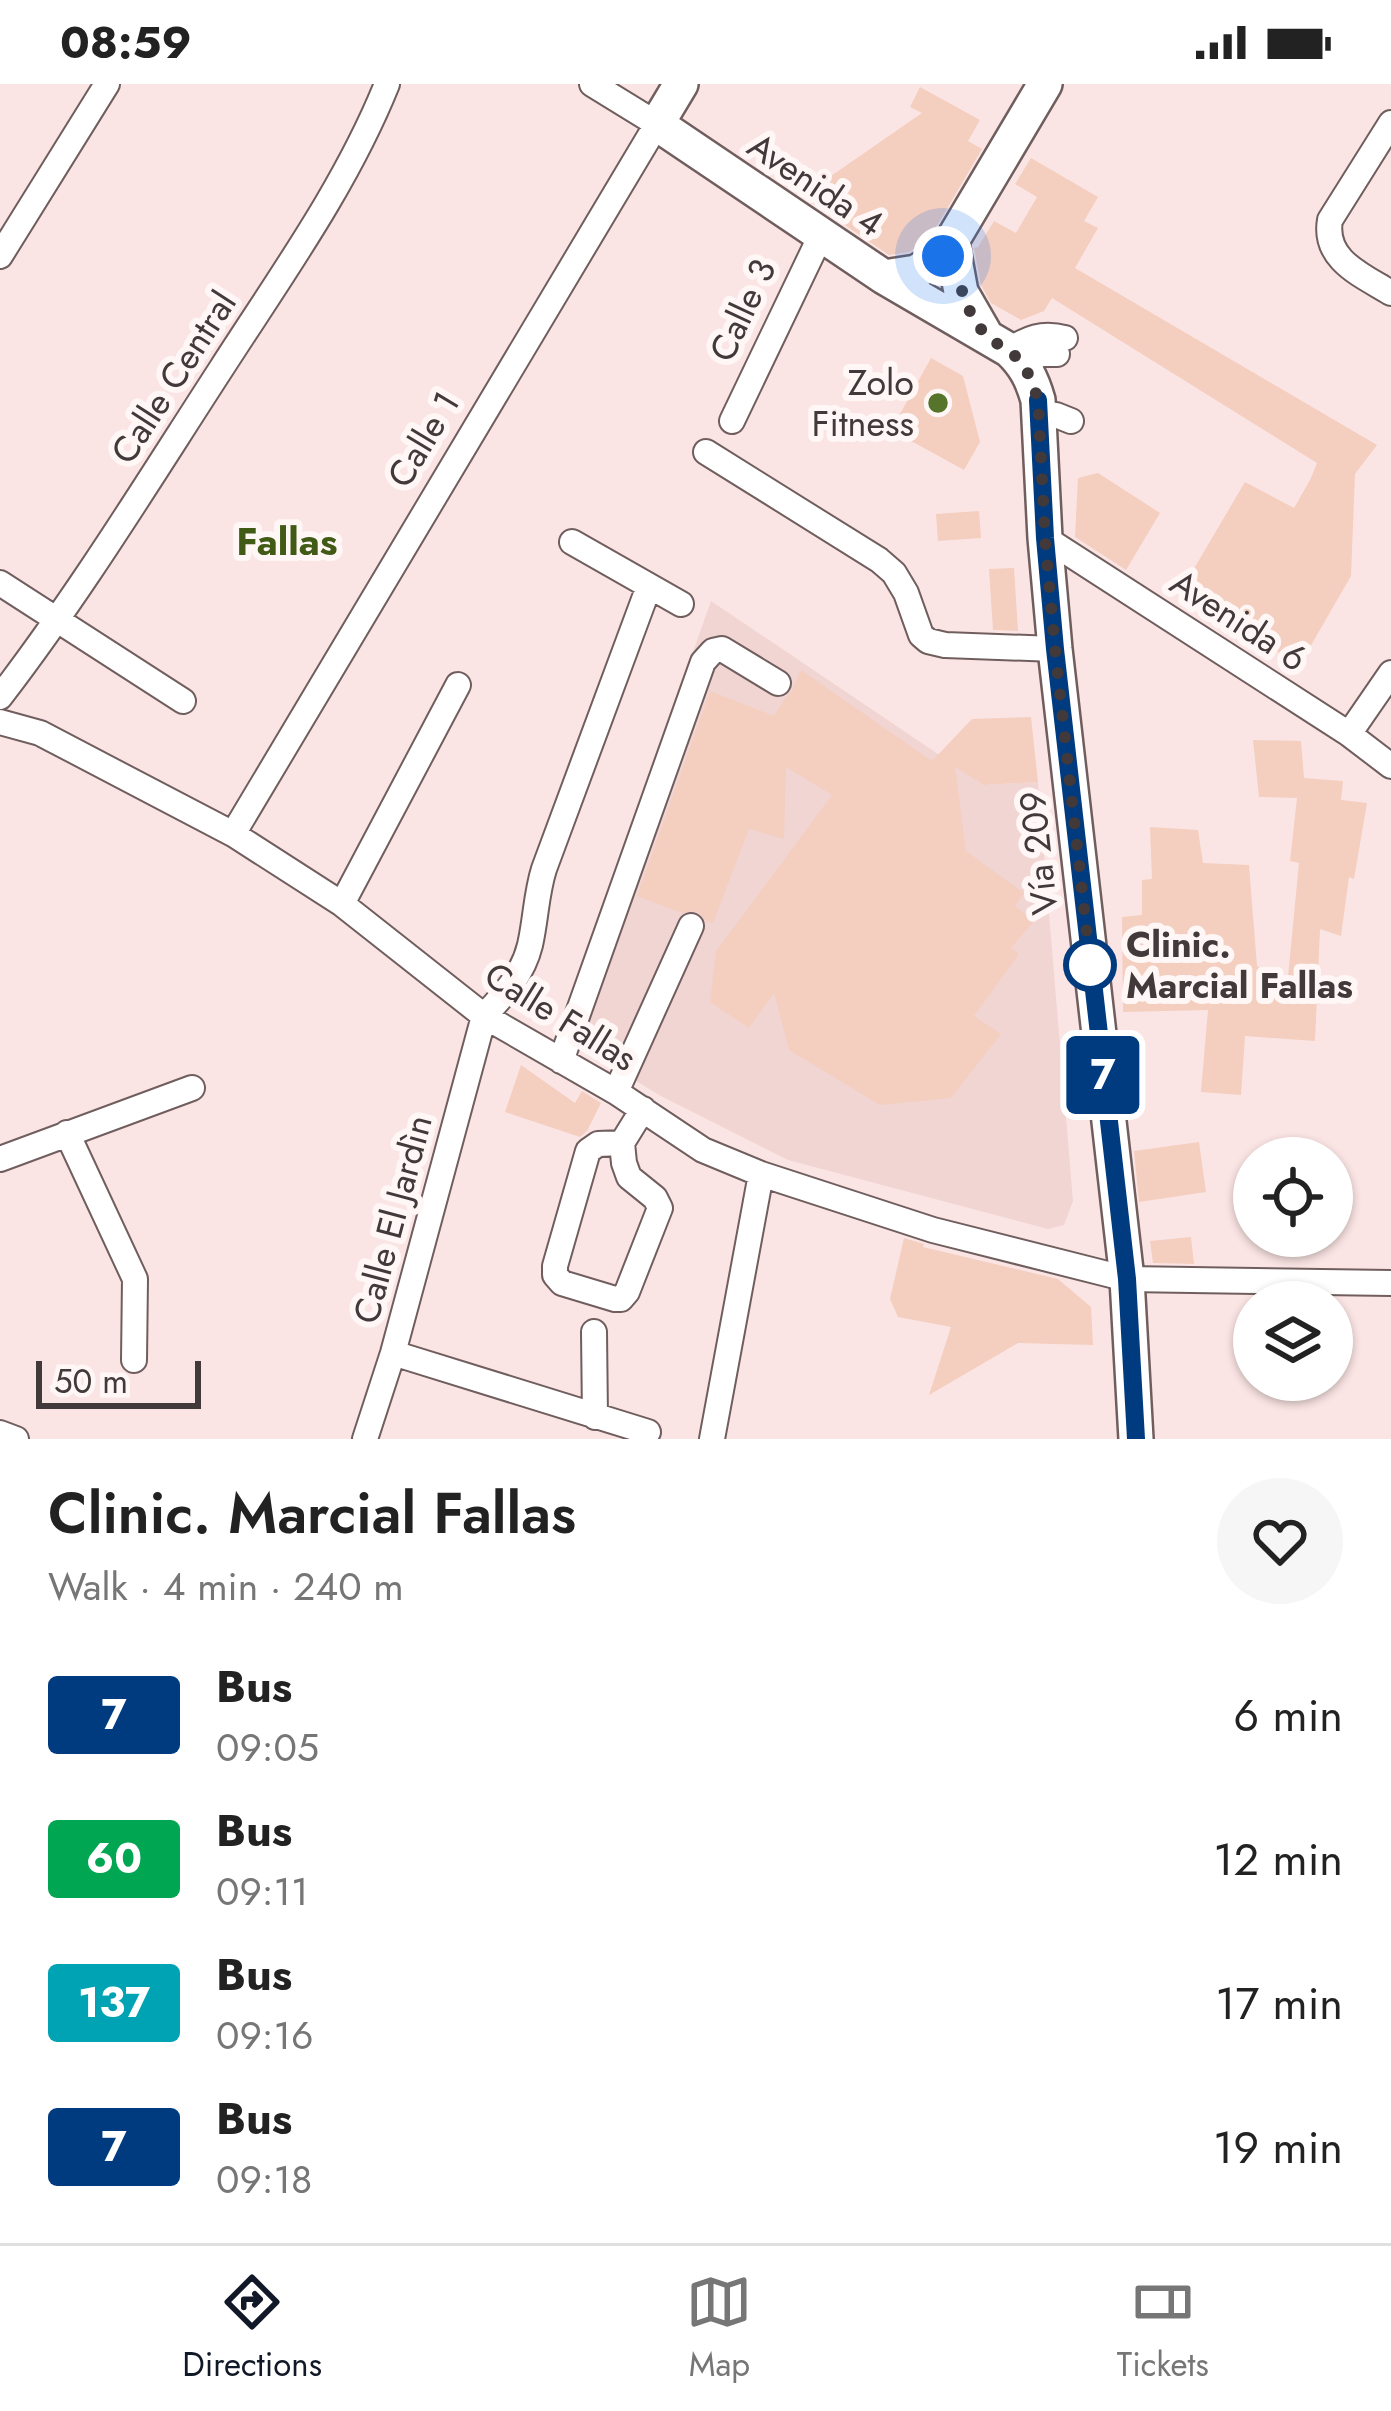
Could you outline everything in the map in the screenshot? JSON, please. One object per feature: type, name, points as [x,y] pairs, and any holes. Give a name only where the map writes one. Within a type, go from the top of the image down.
[{"type":"main road","name":"Calle 1","points":[[657,124],[681,84]]},
{"type":"main road","points":[[884,277],[930,266],[943,256],[1046,84]]},
{"type":"main road","name":"Avenida 4","points":[[657,124],[884,277],[1007,350]]},
{"type":"main road","points":[[952,243],[961,292],[1032,381],[1043,427]]},
{"type":"main road","name":"Vía 209","points":[[1043,427],[1045,538],[1055,649],[1127,1279],[1136,1439]]},
{"type":"street","points":[[0,256],[107,84]]},
{"type":"street","name":"Calle Central","points":[[0,697],[59,620],[322,213],[370,128],[387,84]]},
{"type":"street","name":"Avenida 4","points":[[592,84],[657,124]]},
{"type":"street","name":"Calle 1","points":[[233,834],[657,124]]},
{"type":"street","points":[[1391,124],[1330,220],[1328,233],[1330,245],[1348,266],[1391,293]]},
{"type":"street","name":"Calle 3","points":[[733,421],[822,233]]},
{"type":"street","points":[[1007,350],[1030,337],[1050,334],[1061,346]]},
{"type":"street","points":[[1043,427],[1056,415],[1071,421]]},
{"type":"street","points":[[706,452],[879,560],[894,573],[928,641],[1055,649]]},
{"type":"street","name":"Avenida 6","points":[[1045,538],[1157,598],[1391,766]]},
{"type":"street","points":[[572,542],[681,604]]},
{"type":"street","points":[[0,583],[183,701]]},
{"type":"street","points":[[484,1016],[522,967],[544,869],[649,586]]},
{"type":"street","points":[[561,1061],[703,662],[713,651],[722,650],[778,683]]},
{"type":"street","points":[[1349,734],[1391,673]]},
{"type":"street","points":[[342,904],[458,685]]},
{"type":"street","name":"Calle Fallas","points":[[0,722],[40,733],[233,834],[342,904],[484,1016],[616,1092],[704,1150],[761,1174],[934,1230],[1127,1279],[1391,1283]]},
{"type":"street","points":[[616,1092],[691,926]]},
{"type":"street","name":"Calle El Jardìn","points":[[365,1439],[393,1353],[484,1016]]},
{"type":"street","points":[[0,1160],[192,1088]]},
{"type":"street","points":[[622,1143],[598,1144],[588,1151],[555,1267],[562,1283],[615,1299],[627,1292],[660,1208],[629,1177],[624,1163],[622,1143],[643,1109]]},
{"type":"street","points":[[68,1133],[135,1279],[134,1360]]},
{"type":"street","points":[[712,1439],[761,1174]]},
{"type":"street","points":[[594,1332],[595,1417]]},
{"type":"street","points":[[393,1353],[648,1432]]},
{"type":"street","points":[[0,1433],[16,1439]]},
{"type":"shaded area","points":[[711,601],[984,785],[1038,782],[1073,1201],[1064,1225],[1048,1229],[788,1160],[659,1095],[558,1032]]},
{"type":"building","points":[[920,87],[980,120],[968,141],[982,149],[928,241],[909,252],[889,255],[802,196],[922,113],[910,107]]},
{"type":"building","points":[[1031,158],[1098,197],[1084,221],[1098,228],[1075,268],[1377,445],[1355,474],[1351,576],[1299,666],[1182,589],[1245,482],[1294,508],[1317,463],[1052,298],[1044,311],[1021,320],[991,303],[981,285],[974,248],[994,221],[1016,233],[1037,197],[1015,184]]},
{"type":"building","name":"Zolo Fitness","points":[[931,358],[963,376],[980,442],[964,470],[891,430]]},
{"type":"building","points":[[1098,473],[1160,513],[1126,570],[1075,537],[1078,478]]},
{"type":"building","points":[[979,511],[981,538],[938,541],[936,514]]},
{"type":"building","points":[[1014,568],[1018,631],[993,630],[989,569]]},
{"type":"building","points":[[801,670],[932,761],[972,719],[1031,717],[1038,782],[984,785],[955,767],[966,851],[1024,893],[1015,906],[1034,921],[1011,948],[1019,954],[974,1016],[1001,1034],[951,1098],[880,1105],[789,1050],[774,993],[749,1028],[710,1002],[716,951],[832,795],[786,767],[784,839],[749,829],[713,923],[697,911],[682,913],[637,896],[710,691],[774,716]]},
{"type":"building","points":[[1253,740],[1301,741],[1304,778],[1343,781],[1341,800],[1367,803],[1341,936],[1320,929],[1315,1041],[1245,1036],[1241,1095],[1201,1092],[1208,1010],[1123,1012],[1122,917],[1142,915],[1142,880],[1152,879],[1150,827],[1198,830],[1203,863],[1249,865],[1257,966],[1287,987],[1299,863],[1290,861],[1297,798],[1259,797]]},
{"type":"building","points":[[521,1065],[575,1103],[582,1091],[601,1103],[587,1131],[580,1137],[505,1112]]},
{"type":"building","points":[[1199,1142],[1206,1192],[1139,1202],[1134,1151]]},
{"type":"building","points":[[1191,1237],[1194,1264],[1153,1263],[1150,1241]]},
{"type":"building","points":[[904,1238],[923,1247],[1058,1279],[1091,1307],[1093,1345],[1018,1343],[929,1395],[951,1327],[898,1317],[890,1299]]},
{"type":"bus line","name":"7","points":[[1038,400],[1055,649],[1127,1279],[1136,1439]]},
{"type":"place","name":"Zolo Fitness","points":[[938,403]]},
{"type":"place","name":"Clinic. Marcial Fallas","points":[[1090,965]]},
{"type":"district","name":"Fallas","points":[[287,541]]},
{"type":"route","points":[[943,256],[952,243],[961,292],[971,314],[988,338],[1023,363],[1038,400],[1055,649],[1092,980],[1090,965]]}]
